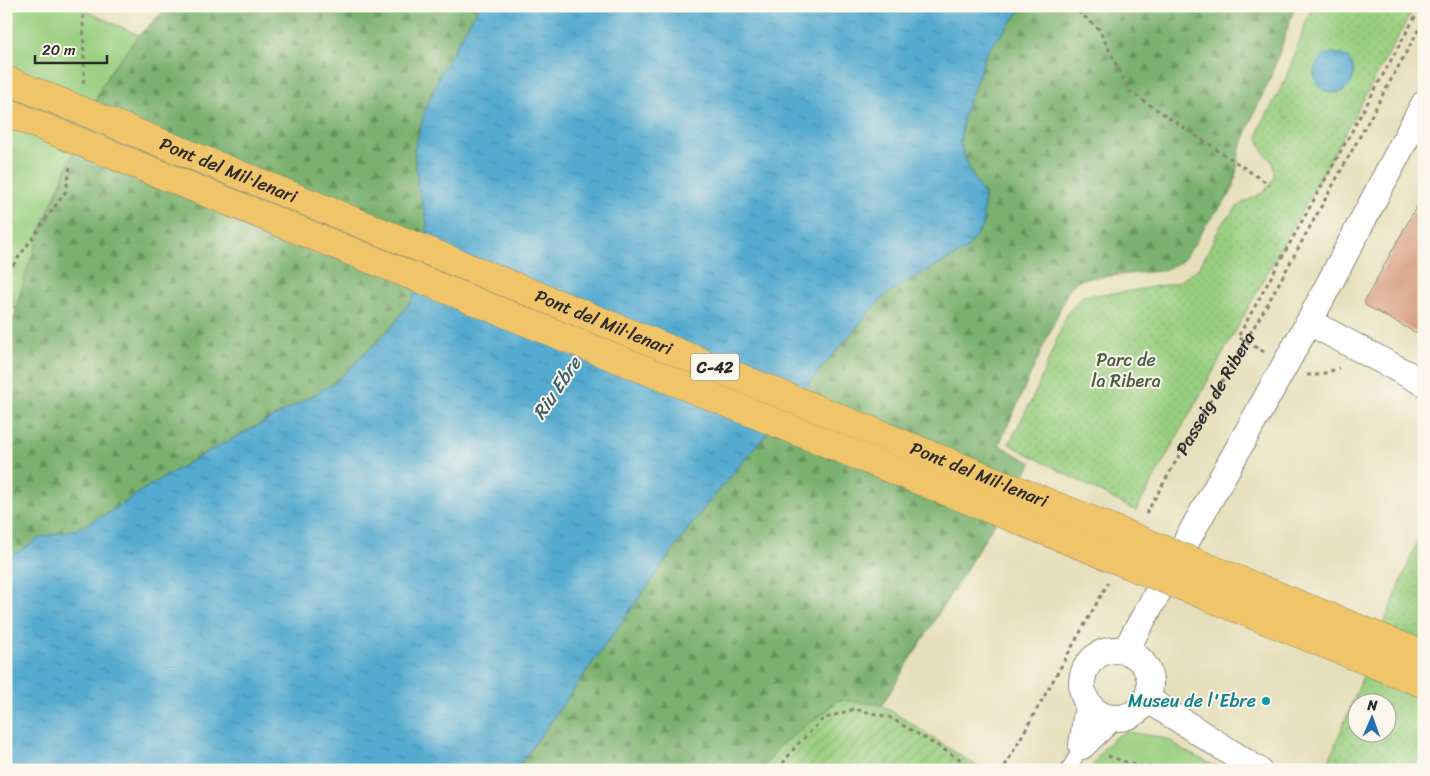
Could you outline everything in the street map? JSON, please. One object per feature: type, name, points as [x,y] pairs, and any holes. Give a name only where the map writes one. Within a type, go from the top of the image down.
[{"type":"main road","name":"Pont del Mil·lenari","points":[[6,80],[1424,655]]},
{"type":"main road","name":"Pont del Mil·lenari","points":[[6,112],[1424,684]]},
{"type":"street","points":[[1125,651],[1309,322],[1424,104]]},
{"type":"street","points":[[1309,322],[1424,383]]},
{"type":"street","points":[[1116,650],[1133,654],[1145,666],[1150,682],[1147,699],[1142,706],[1128,716],[1112,718],[1098,714],[1088,705],[1083,696],[1081,686],[1082,675],[1086,666],[1099,654],[1116,650]]},
{"type":"street","points":[[1147,699],[1258,770]]},
{"type":"street","points":[[1082,746],[1088,705]]},
{"type":"street","points":[[1082,746],[1112,718]]},
{"type":"lane","points":[[1068,770],[1082,746]]},
{"type":"path","points":[[1072,6],[1099,29],[1129,91],[1270,185]]},
{"type":"path","points":[[1343,368],[1309,376],[1238,337],[1421,6]]},
{"type":"path","name":"Passeig de Ribera","points":[[1145,516],[1268,303],[1424,20]]},
{"type":"path","points":[[1005,766],[1111,577]]},
{"type":"path","points":[[778,770],[796,746],[823,719],[854,709],[889,718],[978,770]]},
{"type":"path","points":[[1082,746],[1138,766],[1193,770]]},
{"type":"green space","points":[[6,6],[75,6],[139,35],[112,69],[101,88],[49,209],[16,309],[6,305]]},
{"type":"green space","points":[[169,6],[479,6],[460,39],[414,150],[418,186],[427,222],[427,264],[412,300],[389,330],[336,382],[207,452],[144,489],[112,511],[77,529],[42,537],[6,559],[6,344],[27,270],[42,228],[101,88],[112,69],[139,35]]},
{"type":"green space","points":[[1024,6],[1295,6],[1271,77],[1243,142],[1239,154],[1234,186],[1229,196],[1205,226],[1181,262],[1161,271],[1086,278],[1077,281],[1069,289],[999,445],[1032,463],[882,705],[840,700],[780,746],[762,770],[516,770],[699,514],[865,317],[886,295],[909,280],[966,250],[983,226],[984,196],[970,171],[960,143],[964,114],[987,52]]},
{"type":"green space","name":"Parc de la Ribera","points":[[1312,6],[1415,6],[1136,511],[1009,444],[1036,391],[1068,312],[1083,296],[1124,292],[1176,283],[1199,268],[1221,225],[1239,205],[1264,192],[1274,178],[1273,163],[1263,151],[1258,138],[1260,127],[1285,81]]},
{"type":"green space","points":[[1424,526],[1424,770],[1325,770],[1348,713],[1348,744],[1398,744],[1398,694],[1356,694]]},
{"type":"green space","points":[[840,700],[882,705],[983,770],[762,770],[780,746]]},
{"type":"green space","points":[[1128,732],[1160,737],[1173,742],[1181,749],[1223,770],[1090,770],[1101,752],[1110,742],[1121,734]]},
{"type":"water","name":"Riu Ebre","points":[[479,6],[1024,6],[987,52],[964,114],[960,143],[970,171],[984,196],[983,226],[966,250],[909,280],[886,295],[865,317],[699,514],[516,770],[6,770],[6,559],[42,537],[77,529],[112,511],[144,489],[207,452],[336,382],[389,330],[412,300],[427,264],[427,222],[418,186],[414,150],[425,111],[440,74]]},
{"type":"water","points":[[1334,53],[1348,59],[1354,73],[1348,87],[1334,93],[1320,87],[1314,73],[1320,59]]},
{"type":"building","points":[[1424,193],[1424,337],[1365,305],[1366,303],[1364,302]]},
{"type":"place","name":"Museu de l'Ebre","points":[[1266,701]]}]
